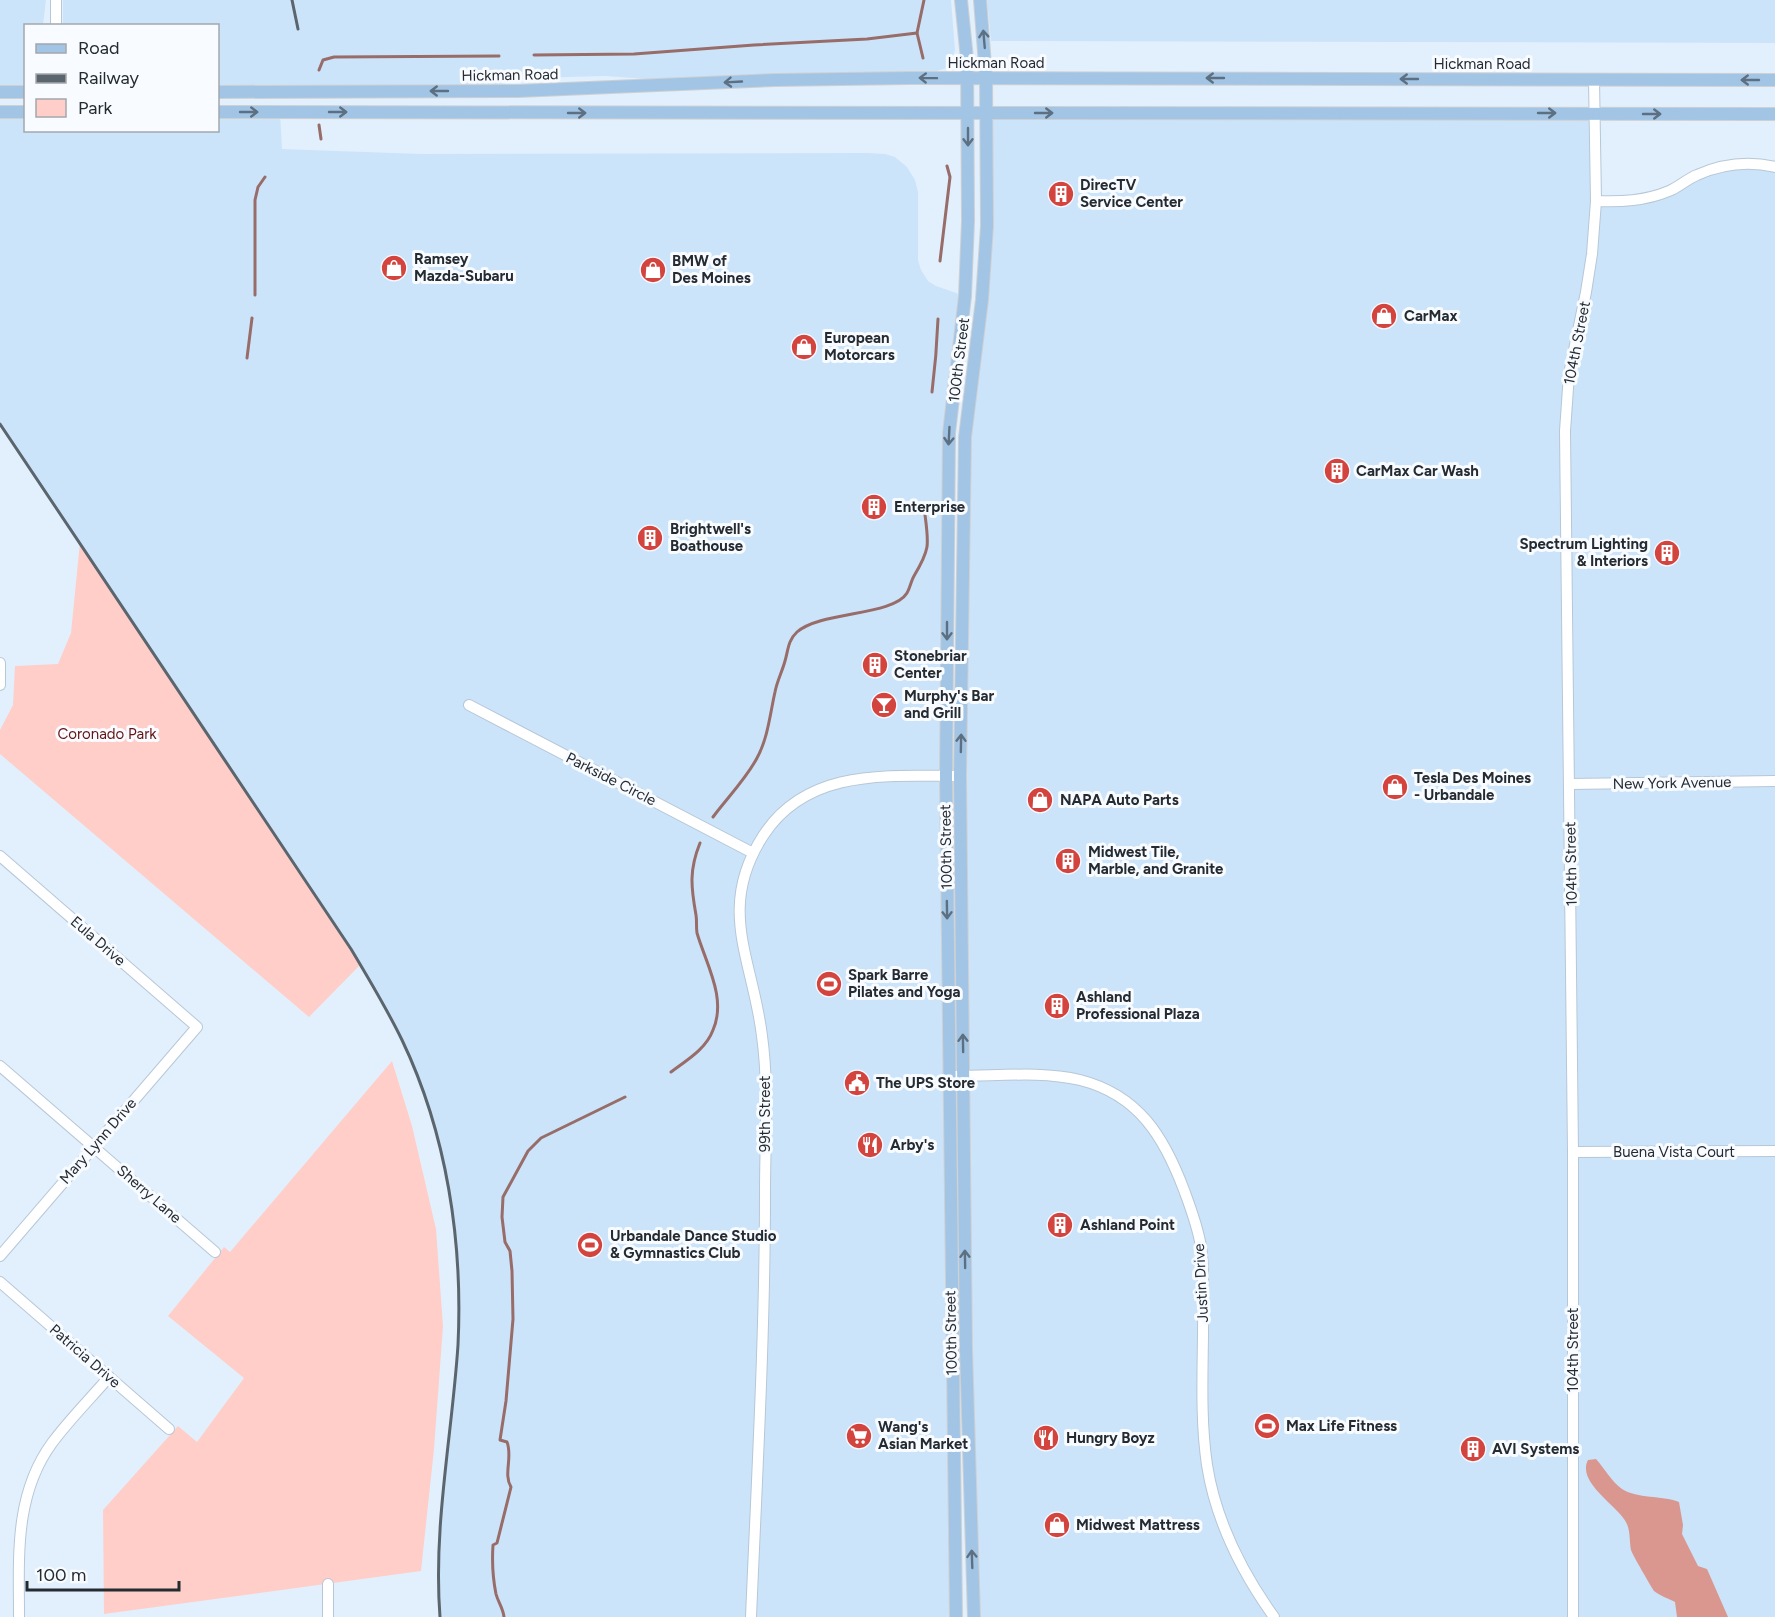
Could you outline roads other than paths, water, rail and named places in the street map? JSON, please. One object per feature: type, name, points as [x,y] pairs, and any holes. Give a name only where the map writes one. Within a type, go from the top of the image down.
[{"type":"main road","name":"100th Street","points":[[956,1617],[946,776],[949,433],[965,296],[968,78],[962,0]]},
{"type":"main road","name":"100th Street","points":[[974,1617],[966,1348],[960,776],[965,437],[983,289],[987,226],[986,78],[980,0]]},
{"type":"main road","name":"Hickman Road","points":[[219,92],[518,91],[775,80],[968,78],[1775,80]]},
{"type":"main road","points":[[0,92],[24,92]]},
{"type":"main road","points":[[0,112],[24,111]]},
{"type":"main road","points":[[219,112],[1775,114]]},
{"type":"street","points":[[56,0],[56,24]]},
{"type":"street","name":"104th Street","points":[[1573,1617],[1573,1152],[1565,430],[1569,374],[1593,254],[1596,201],[1594,79]]},
{"type":"street","points":[[1596,201],[1618,202],[1643,199],[1670,190],[1696,175],[1729,165],[1775,167]]},
{"type":"street","points":[[0,663],[0,685]]},
{"type":"street","name":"Parkside Circle","points":[[469,705],[753,853]]},
{"type":"street","name":"99th Street","points":[[751,1617],[765,1286],[765,1076],[759,1015],[741,944],[738,906],[741,887],[753,853],[764,833],[790,806],[820,788],[864,777],[960,776]]},
{"type":"street","name":"New York Avenue","points":[[1570,784],[1775,781]]},
{"type":"street","name":"Eula Drive","points":[[0,856],[197,1027]]},
{"type":"street","name":"Mary Lynn Drive","points":[[0,1256],[197,1027]]},
{"type":"street","name":"Sherry Lane","points":[[0,1066],[215,1252]]},
{"type":"street","name":"Justin Drive","points":[[948,1076],[1062,1077],[1098,1086],[1130,1105],[1144,1117],[1167,1148],[1195,1220],[1201,1248],[1204,1432],[1207,1465],[1214,1498],[1224,1530],[1238,1560],[1274,1617]]},
{"type":"street","name":"Buena Vista Court","points":[[1573,1152],[1775,1151]]},
{"type":"street","name":"Patricia Drive","points":[[0,1282],[169,1429]]},
{"type":"street","points":[[19,1617],[20,1533],[24,1504],[33,1477],[52,1443],[109,1377]]},
{"type":"street","points":[[328,1584],[328,1617]]},
{"type":"waterway","points":[[923,58],[917,33],[924,0]]},
{"type":"waterway","points":[[534,55],[634,54],[867,39],[917,33]]},
{"type":"waterway","points":[[319,70],[323,60],[334,57],[499,56]]},
{"type":"waterway","points":[[319,125],[321,139]]},
{"type":"waterway","points":[[940,261],[950,177],[947,166]]},
{"type":"waterway","points":[[255,295],[255,200],[258,187],[265,177]]},
{"type":"waterway","points":[[247,358],[252,318]]},
{"type":"waterway","points":[[932,392],[938,319]]},
{"type":"waterway","points":[[713,817],[753,766],[761,750],[777,684],[794,635],[808,625],[822,620],[887,606],[907,593],[926,553],[925,515]]},
{"type":"waterway","points":[[671,1072],[706,1043],[717,1018],[718,1006],[714,981],[697,933],[693,896],[693,870],[700,843]]},
{"type":"waterway","points":[[504,1617],[493,1576],[493,1545],[497,1543],[511,1487],[508,1477],[509,1448],[507,1442],[500,1440],[513,1319],[512,1271],[510,1251],[505,1242],[502,1217],[503,1197],[528,1151],[541,1138],[625,1097]]},
{"type":"railway","points":[[292,0],[298,29]]},
{"type":"railway","points":[[0,424],[351,949],[390,1017],[418,1076],[441,1151],[449,1189],[458,1267],[458,1345],[439,1549],[440,1617]]},
{"type":"place","name":"DirecTV Service Center","points":[[1061,194]]},
{"type":"place","name":"Ramsey Mazda-Subaru","points":[[394,268]]},
{"type":"place","name":"BMW of Des Moines","points":[[653,270]]},
{"type":"place","name":"CarMax","points":[[1384,316]]},
{"type":"place","name":"European Motorcars","points":[[804,347]]},
{"type":"place","name":"CarMax Car Wash","points":[[1337,471]]},
{"type":"place","name":"Enterprise","points":[[874,507]]},
{"type":"place","name":"Brightwell's Boathouse","points":[[650,538]]},
{"type":"place","name":"Spectrum Lighting & Interiors","points":[[1667,553]]},
{"type":"place","name":"Stonebriar Center","points":[[875,665]]},
{"type":"place","name":"Murphy's Bar and Grill","points":[[884,705]]},
{"type":"place","name":"Tesla Des Moines - Urbandale","points":[[1395,787]]},
{"type":"place","name":"NAPA Auto Parts","points":[[1040,800]]},
{"type":"place","name":"Midwest Tile, Marble, and Granite","points":[[1068,861]]},
{"type":"place","name":"Spark Barre Pilates and Yoga","points":[[829,984]]},
{"type":"place","name":"Ashland Professional Plaza","points":[[1057,1006]]},
{"type":"place","name":"The UPS Store","points":[[857,1083]]},
{"type":"place","name":"Arby's","points":[[870,1145]]},
{"type":"place","name":"Ashland Point","points":[[1060,1225]]},
{"type":"place","name":"Urbandale Dance Studio & Gymnastics Club","points":[[590,1245]]},
{"type":"place","name":"Max Life Fitness","points":[[1267,1426]]},
{"type":"place","name":"Wang's Asian Market","points":[[859,1436]]},
{"type":"place","name":"Hungry Boyz","points":[[1046,1438]]},
{"type":"place","name":"AVI Systems","points":[[1473,1449]]},
{"type":"place","name":"Midwest Mattress","points":[[1057,1525]]},
{"type":"park label","name":"Coronado Park","points":[[107,734]]}]
